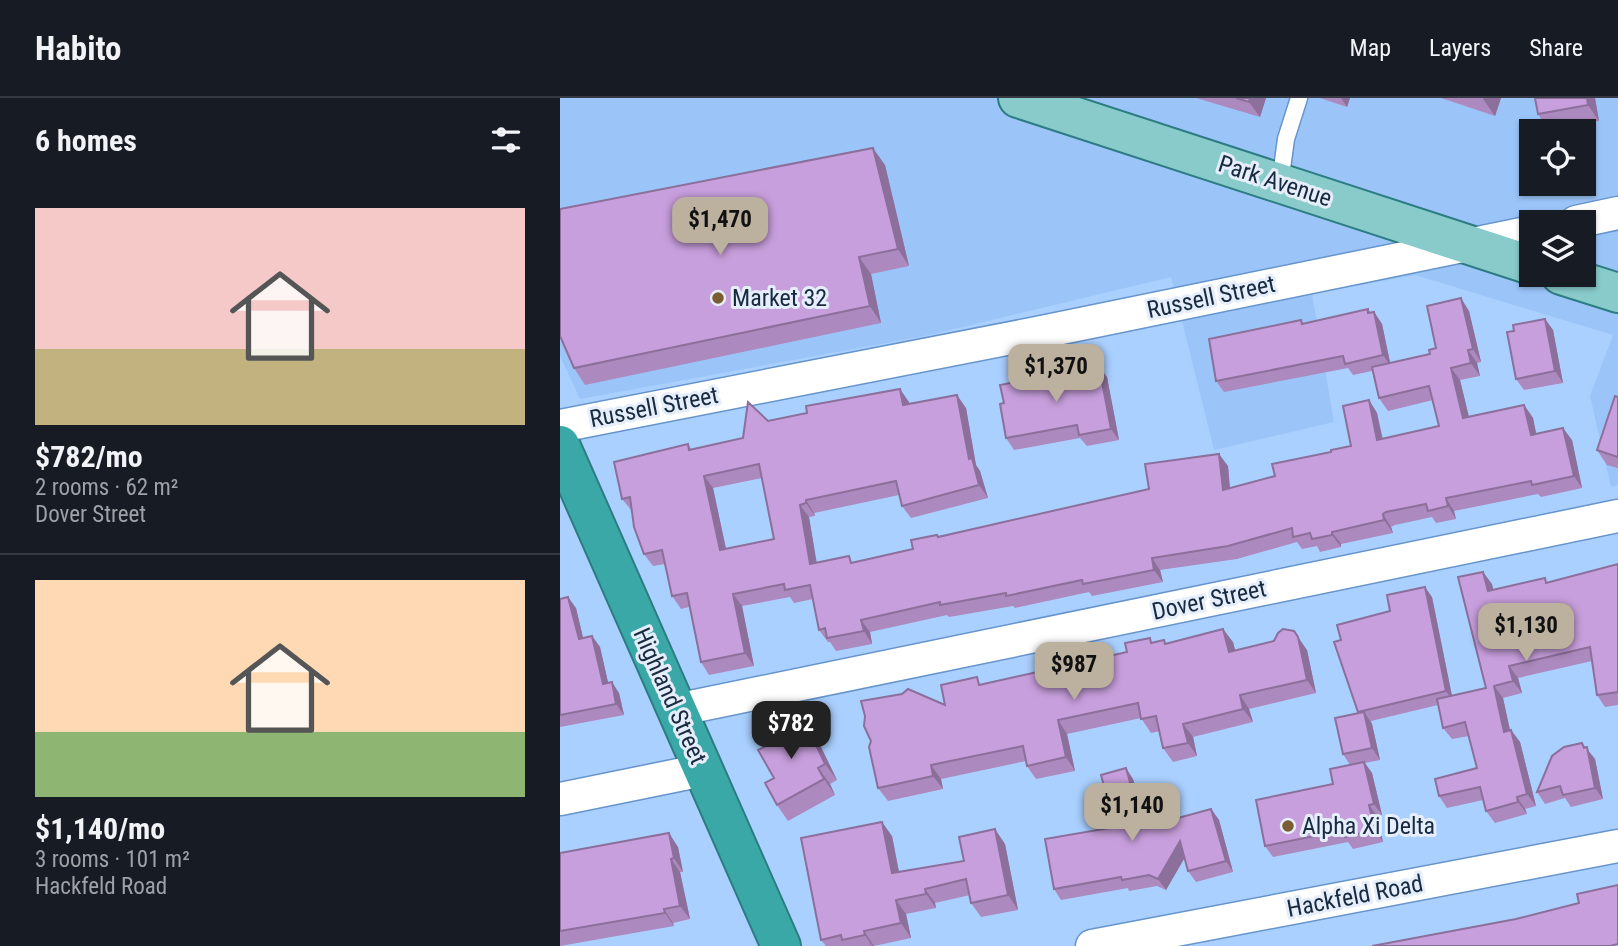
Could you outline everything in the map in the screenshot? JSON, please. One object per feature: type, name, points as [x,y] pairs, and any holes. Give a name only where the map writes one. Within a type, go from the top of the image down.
[{"type":"highway","name":"Highland Street","points":[[560,445],[781,946]]},
{"type":"main road","name":"Park Avenue","points":[[1018,98],[1519,261]]},
{"type":"main road","points":[[1596,286],[1618,293]]},
{"type":"street","points":[[1596,218],[1618,213]]},
{"type":"street","name":"Russell Street","points":[[560,426],[1519,235]]},
{"type":"street","name":"Dover Street","points":[[676,710],[1618,516]]},
{"type":"street","points":[[560,799],[703,770]]},
{"type":"street","name":"Hackfeld Road","points":[[1092,946],[1618,846]]},
{"type":"lane","points":[[1280,183],[1286,139],[1299,98]]},
{"type":"shaded area","points":[[560,98],[1618,98],[1618,485],[1611,487],[1590,396],[1613,335],[1415,275],[1312,294],[1334,422],[1214,450],[1171,277],[925,336],[580,399],[560,356]]},
{"type":"building","points":[[1535,98],[1587,98],[1588,105],[1538,114]]},
{"type":"building","name":"Market 32","points":[[873,148],[898,249],[859,257],[870,306],[574,368],[560,336],[560,209]]},
{"type":"building","points":[[1461,298],[1473,349],[1468,350],[1471,363],[1451,368],[1463,418],[1524,405],[1531,435],[1563,428],[1574,476],[1532,485],[1531,481],[1446,498],[1448,506],[1428,511],[1426,504],[1386,512],[1383,514],[1384,520],[1312,539],[1310,533],[1293,537],[1292,528],[1228,546],[1152,558],[1154,570],[1083,584],[1082,580],[1006,596],[1006,593],[940,605],[940,602],[861,620],[864,631],[827,638],[825,628],[819,630],[810,585],[785,590],[784,584],[733,594],[745,653],[701,662],[687,593],[672,596],[662,550],[644,554],[634,527],[630,497],[622,499],[614,462],[688,444],[689,450],[743,438],[748,402],[768,421],[807,413],[806,406],[900,389],[903,405],[957,395],[969,459],[972,458],[979,485],[902,506],[896,481],[806,500],[806,503],[800,505],[810,564],[849,556],[851,563],[913,549],[911,540],[938,537],[1149,489],[1145,464],[1219,454],[1223,490],[1275,476],[1272,464],[1351,446],[1343,406],[1369,400],[1377,440],[1439,426],[1429,386],[1379,398],[1372,367],[1430,354],[1429,350],[1436,348],[1427,306]],"holes":[[[759,464],[774,539],[720,550],[704,476]]]},
{"type":"building","points":[[1368,309],[1368,313],[1374,312],[1383,355],[1345,364],[1343,356],[1216,381],[1209,339],[1301,320],[1302,324]]},
{"type":"building","points":[[1545,319],[1555,371],[1516,379],[1507,332],[1514,331],[1513,325]]},
{"type":"building","points":[[1099,366],[1111,429],[1079,435],[1077,425],[1006,438],[1000,404],[1004,403],[1000,385]]},
{"type":"building","points":[[1615,396],[1618,397],[1618,457],[1597,450]]},
{"type":"building","points":[[1618,564],[1618,692],[1597,695],[1590,647],[1509,666],[1513,681],[1494,686],[1504,732],[1511,730],[1527,794],[1517,797],[1518,802],[1486,811],[1480,787],[1439,796],[1435,779],[1477,768],[1465,722],[1443,728],[1437,699],[1486,688],[1458,577],[1483,572],[1488,591],[1545,578],[1546,583]]},
{"type":"building","points":[[1425,587],[1446,691],[1358,712],[1334,642],[1341,640],[1337,625],[1390,611],[1387,595]]},
{"type":"building","points":[[568,597],[579,639],[592,636],[603,684],[612,682],[616,704],[560,715],[560,599]]},
{"type":"building","points":[[1223,629],[1229,652],[1274,641],[1283,629],[1294,631],[1298,637],[1307,680],[1240,695],[1243,709],[1183,724],[1188,743],[1163,748],[1156,716],[1141,719],[1138,703],[1058,720],[1066,757],[1027,766],[1023,746],[931,765],[933,776],[878,788],[869,747],[871,741],[864,726],[865,716],[861,701],[902,694],[908,689],[945,705],[941,685],[977,677],[979,685],[1127,652],[1125,643],[1150,638],[1151,643],[1164,640],[1165,644]]},
{"type":"building","points":[[1364,712],[1372,748],[1343,754],[1335,718]]},
{"type":"building","points":[[795,718],[802,732],[808,728],[825,764],[818,768],[824,779],[777,805],[765,783],[774,778],[758,750],[766,746],[762,736]]},
{"type":"building","points":[[1582,743],[1584,748],[1587,747],[1595,788],[1563,795],[1560,786],[1537,792],[1552,756],[1564,747]]},
{"type":"building","points":[[1364,762],[1374,804],[1369,805],[1375,830],[1345,837],[1344,830],[1265,846],[1256,800],[1333,784],[1330,769]]},
{"type":"building","points":[[1126,768],[1142,825],[1149,823],[1149,826],[1211,809],[1226,861],[1188,871],[1180,841],[1158,879],[1149,875],[1122,880],[1121,877],[1054,889],[1045,839],[1115,827],[1101,775]]},
{"type":"building","points":[[882,822],[892,873],[964,861],[959,837],[995,829],[1008,895],[971,903],[966,879],[925,889],[926,894],[896,900],[901,923],[864,931],[865,935],[842,940],[841,935],[821,940],[801,838]]},
{"type":"building","points":[[669,833],[680,906],[664,909],[665,913],[560,931],[560,853]]},
{"type":"building","points":[[1618,885],[1618,944],[1610,946],[1372,946],[1516,919],[1579,903],[1577,894]]},
{"type":"place","name":"Market 32","points":[[718,298]]},
{"type":"place","name":"Alpha Xi Delta","points":[[1288,826]]}]
